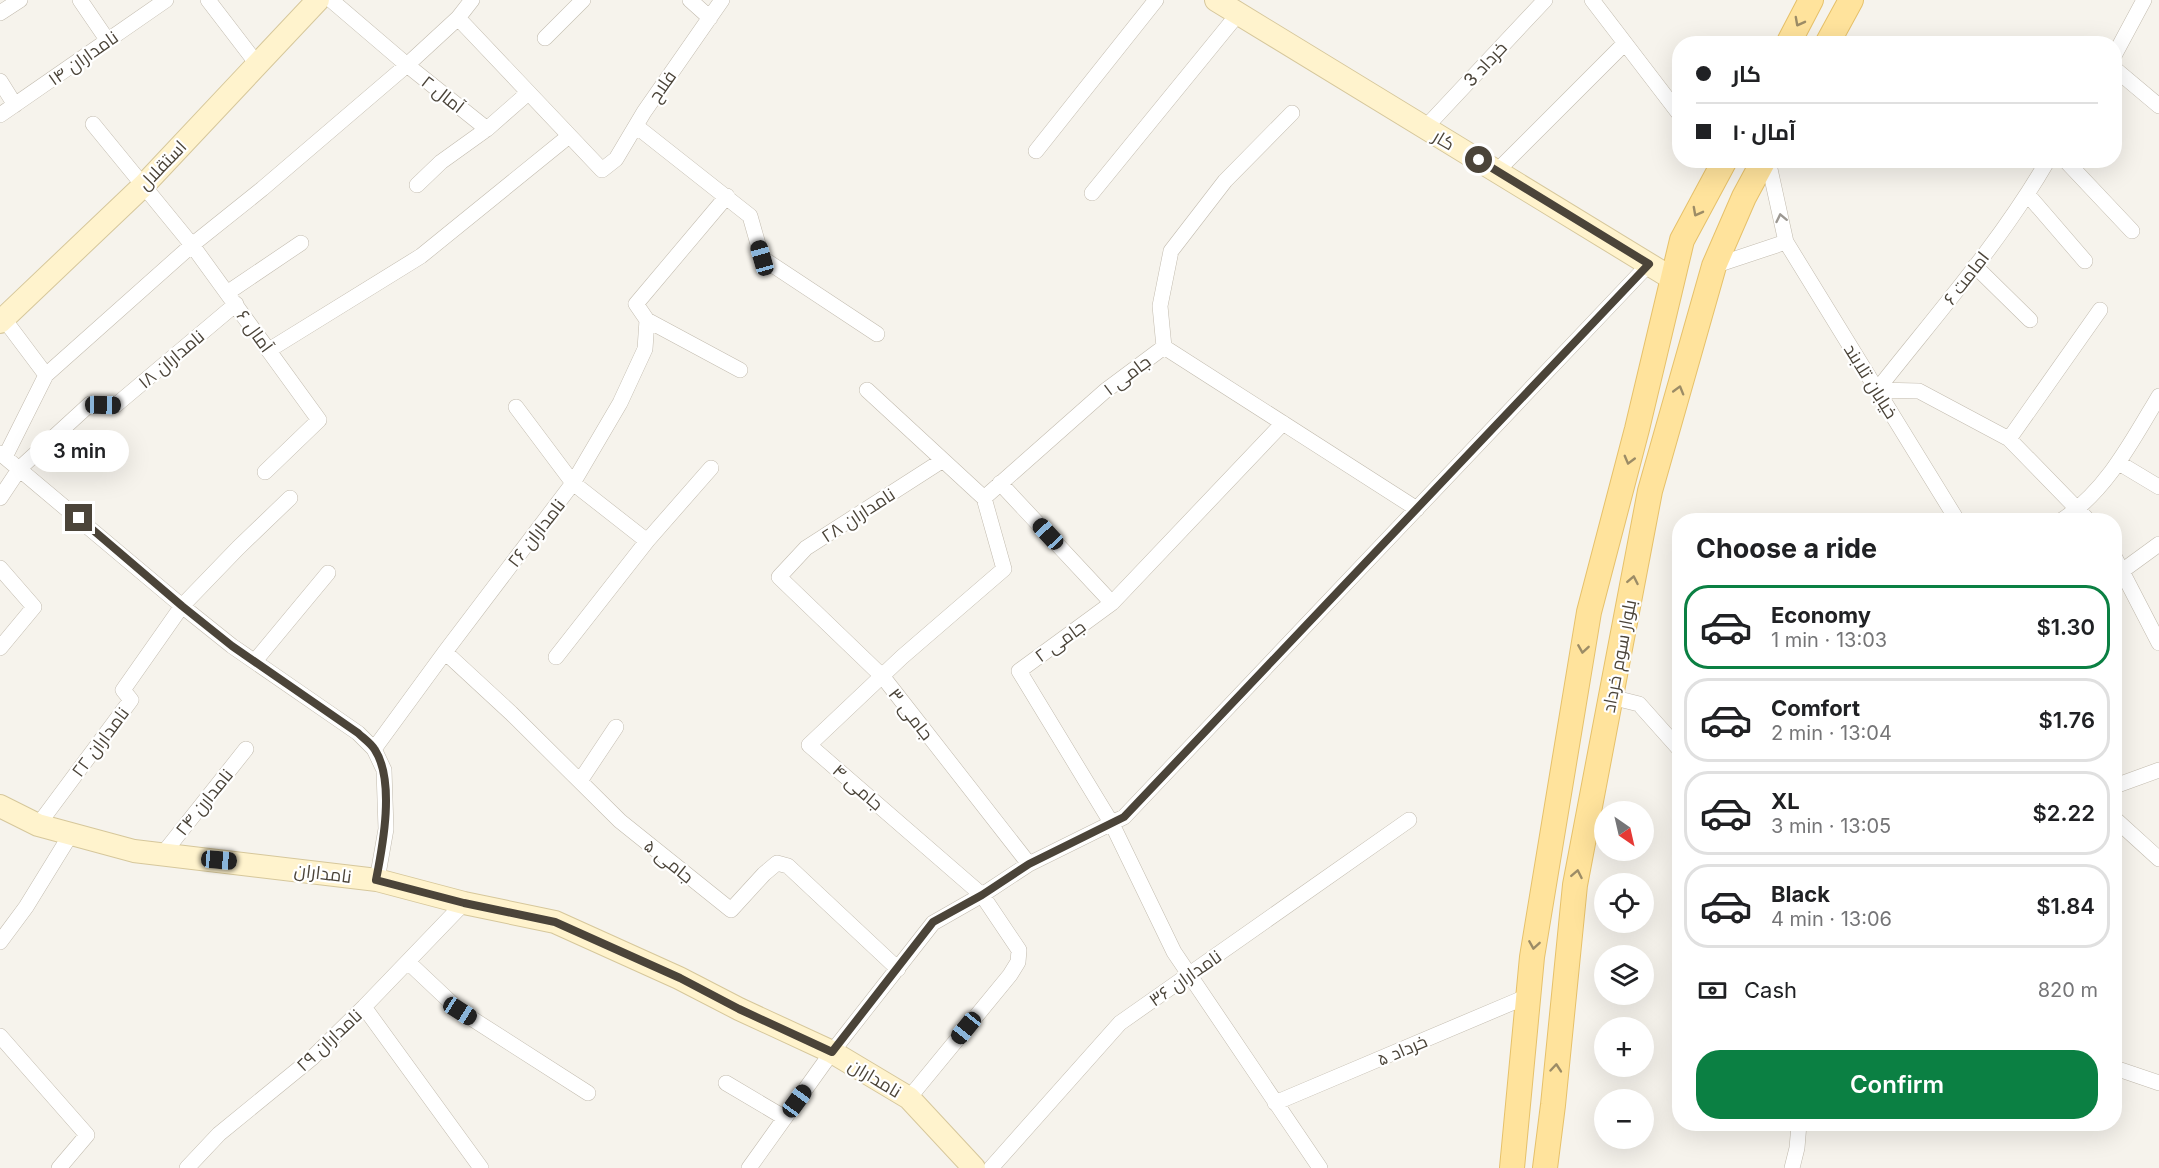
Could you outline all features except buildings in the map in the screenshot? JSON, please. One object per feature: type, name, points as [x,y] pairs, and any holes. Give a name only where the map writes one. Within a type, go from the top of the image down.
[{"type":"main road","points":[[1792,36],[1811,0]]},
{"type":"main road","points":[[1832,36],[1851,0]]},
{"type":"main road","name":"بلوار سوم خرداد","points":[[1512,1168],[1532,957],[1589,612],[1637,429],[1682,240],[1718,168]]},
{"type":"main road","name":"بلوار سوم خرداد","points":[[1545,1168],[1575,885],[1650,491],[1714,266],[1744,197],[1760,168]]},
{"type":"main road","points":[[1519,1097],[1553,1105]]},
{"type":"street","points":[[0,13],[20,0]]},
{"type":"street","points":[[80,0],[108,40]]},
{"type":"street","name":"نامداران ۱۴","points":[[0,115],[166,0]]},
{"type":"street","points":[[208,0],[257,64]]},
{"type":"street","name":"استقلال","points":[[2,321],[144,185],[318,0]]},
{"type":"street","name":"آمال ۲","points":[[331,0],[487,129]]},
{"type":"street","points":[[376,880],[386,829],[384,770],[374,749],[358,733],[255,661],[182,606],[3,455],[46,375],[192,245],[262,189],[407,65],[458,18],[472,0]]},
{"type":"street","points":[[545,38],[583,0]]},
{"type":"street","points":[[690,0],[710,18]]},
{"type":"street","name":"فلاح","points":[[569,136],[602,170],[616,159],[722,0]]},
{"type":"street","points":[[1036,151],[1156,0]]},
{"type":"street","name":"کار","points":[[1216,0],[1673,279]]},
{"type":"street","name":"خرداد 3","points":[[1425,128],[1545,0]]},
{"type":"street","points":[[1592,0],[1672,105]]},
{"type":"street","points":[[2122,41],[2144,0]]},
{"type":"street","points":[[1092,193],[1238,14]]},
{"type":"street","points":[[269,350],[421,256],[569,136],[458,18]]},
{"type":"street","points":[[1497,171],[1625,43]]},
{"type":"street","points":[[2122,75],[2159,106]]},
{"type":"street","points":[[0,81],[15,105]]},
{"type":"street","points":[[417,185],[441,162],[487,129],[528,93]]},
{"type":"street","points":[[1164,347],[1160,306],[1171,251],[1226,181],[1292,112]]},
{"type":"street","name":"آمال ۶","points":[[93,124],[192,245],[319,420],[265,472]]},
{"type":"street","points":[[636,126],[750,216],[762,258],[877,334]]},
{"type":"street","name":"خیابان تلابند","points":[[1770,168],[1786,242],[1953,513]]},
{"type":"street","name":"امامت ۶","points":[[1876,390],[1975,266],[2028,195],[2043,168]]},
{"type":"street","points":[[2073,168],[2132,231]]},
{"type":"street","points":[[2028,195],[2085,261]]},
{"type":"street","name":"نامداران ۲۶","points":[[374,749],[573,483],[620,404],[645,349],[647,320],[636,304],[727,196]]},
{"type":"street","points":[[1714,266],[1786,242]]},
{"type":"street","name":"نامداران ۱۸","points":[[0,498],[20,468],[90,404],[116,405],[231,299],[301,243]]},
{"type":"street","points":[[749,1168],[832,1052],[933,922],[982,895],[1029,864],[1124,817],[1649,264]]},
{"type":"street","points":[[1975,266],[2030,320]]},
{"type":"street","points":[[2009,439],[2100,310]]},
{"type":"street","points":[[647,320],[740,370]]},
{"type":"street","points":[[2,321],[46,375]]},
{"type":"street","name":"جامی ۱","points":[[984,498],[1105,391],[1164,347],[1417,509]]},
{"type":"street","points":[[867,390],[984,498],[1004,569],[902,657],[883,677]]},
{"type":"street","points":[[1876,390],[1919,391],[2009,439],[2081,513]]},
{"type":"street","points":[[2084,513],[2119,463],[2159,396]]},
{"type":"street","points":[[516,406],[573,483],[647,541]]},
{"type":"street","points":[[1000,483],[1112,603],[1283,423]]},
{"type":"street","name":"نامداران ۲۸","points":[[779,577],[806,548],[943,460]]},
{"type":"street","points":[[2119,463],[2159,487]]},
{"type":"street","points":[[556,657],[647,541],[711,468]]},
{"type":"street","name":"نامداران ۲۲","points":[[38,825],[131,700],[123,690],[182,606],[290,498]]},
{"type":"street","points":[[2122,562],[2159,544]]},
{"type":"street","points":[[0,568],[34,607],[0,648]]},
{"type":"street","points":[[2122,572],[2159,643]]},
{"type":"street","points":[[255,661],[328,573]]},
{"type":"street","name":"جامی ۳","points":[[779,577],[883,677],[1029,864]]},
{"type":"street","name":"جامی ۲","points":[[1112,603],[1019,671],[1112,824]]},
{"type":"street","name":"جامی ۵","points":[[445,652],[511,713],[620,821],[731,910],[777,863],[788,866],[898,969]]},
{"type":"street","name":"جامی ۴","points":[[883,677],[809,745],[982,895]]},
{"type":"street","points":[[1611,697],[1639,704],[1672,741]]},
{"type":"street","points":[[580,781],[616,727]]},
{"type":"street","name":"نامدارن ۲۴","points":[[162,855],[246,749]]},
{"type":"street","points":[[2122,783],[2159,770]]},
{"type":"street","name":"نامداران","points":[[0,806],[38,825],[134,851],[376,880],[464,903],[555,922],[680,978],[739,1009],[832,1052],[909,1098],[974,1168]]},
{"type":"street","name":"نامداران ۳۶","points":[[991,1168],[1120,1023],[1409,820]]},
{"type":"street","points":[[1112,824],[1174,952],[1320,1168]]},
{"type":"street","points":[[2122,825],[2159,859]]},
{"type":"street","points":[[0,942],[26,907],[71,834]]},
{"type":"street","points":[[909,1098],[1010,975],[1018,962],[1019,950],[982,895]]},
{"type":"street","name":"نامداران ۲۹","points":[[187,1168],[219,1134],[312,1058],[464,903]]},
{"type":"street","points":[[408,962],[460,1011],[588,1093]]},
{"type":"street","name":"خرداد ۵","points":[[1275,1103],[1528,996]]},
{"type":"street","points":[[364,1007],[481,1168]]},
{"type":"street","points":[[0,1036],[87,1135],[59,1168]]},
{"type":"street","points":[[2122,1070],[2159,1083]]},
{"type":"street","points":[[726,1083],[785,1118]]},
{"type":"street","points":[[1792,1168],[1799,1131]]},
{"type":"route","points":[[79,518],[232,646],[358,733],[374,749],[384,770],[386,829],[376,880],[464,903],[555,922],[680,978],[739,1009],[832,1052],[933,922],[982,895],[1029,864],[1124,817],[1649,264],[1479,160]]}]
